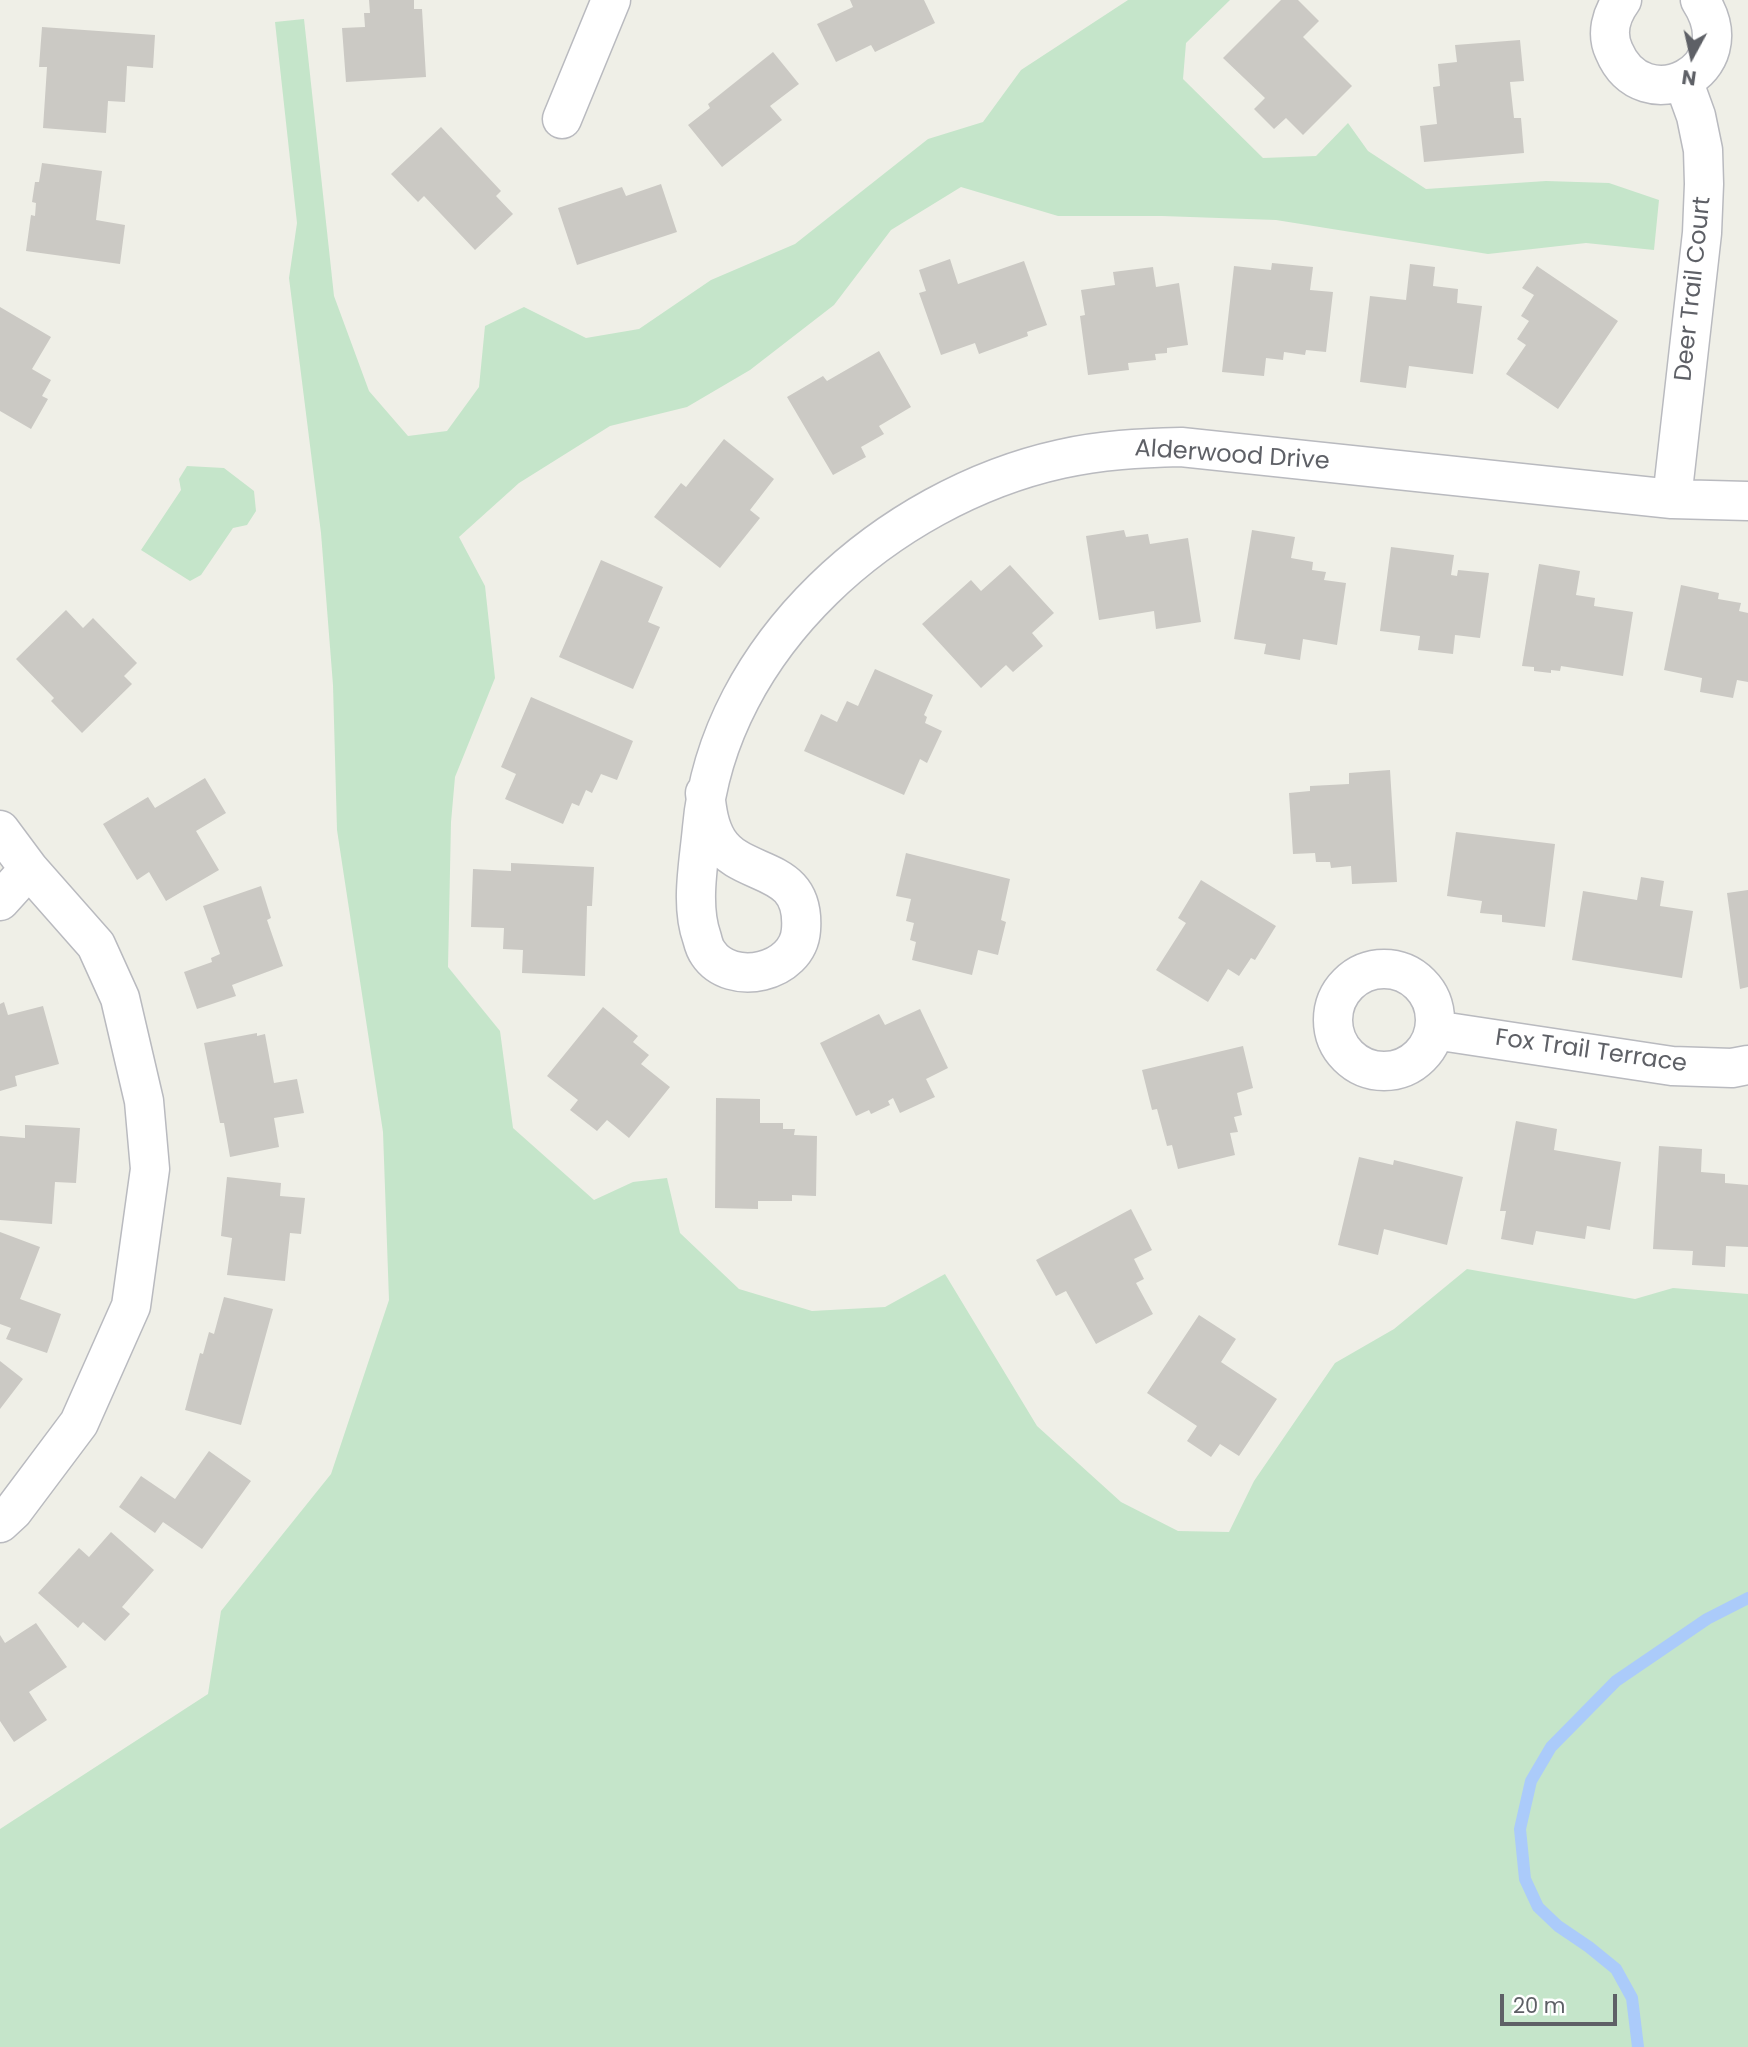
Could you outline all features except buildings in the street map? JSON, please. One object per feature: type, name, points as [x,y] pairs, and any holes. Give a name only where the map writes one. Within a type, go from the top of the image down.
[{"type":"street","points":[[562,120],[611,0]]},
{"type":"street","points":[[1622,0],[1611,21],[1610,42],[1618,62],[1634,77],[1654,85],[1676,84],[1695,73],[1708,56],[1714,35],[1709,14],[1700,0]]},
{"type":"street","name":"Deer Trail Court","points":[[1672,499],[1702,233],[1704,184],[1703,150],[1696,116],[1683,80]]},
{"type":"street","name":"Alderwood Drive","points":[[705,793],[717,751],[741,698],[770,652],[800,614],[840,572],[878,540],[933,508],[993,480],[1058,459],[1119,448],[1181,447],[1672,499],[1748,500]]},
{"type":"street","points":[[0,830],[29,869],[96,945],[120,998],[144,1101],[150,1169],[131,1306],[79,1423],[13,1511],[0,1523]]},
{"type":"street","points":[[0,901],[29,869]]},
{"type":"street","name":"Fox Trail Terrace","points":[[1434,1030],[1672,1066],[1732,1068],[1748,1065]]},
{"type":"green space","points":[[1128,0],[1230,0],[1186,43],[1183,79],[1263,158],[1316,156],[1348,123],[1368,151],[1426,189],[1546,181],[1609,183],[1659,200],[1654,250],[1586,243],[1488,254],[1276,220],[1058,216],[961,187],[891,230],[834,305],[750,370],[687,407],[610,426],[519,483],[459,537],[485,586],[495,678],[455,777],[451,822],[448,967],[500,1031],[513,1128],[594,1200],[633,1182],[667,1178],[680,1233],[739,1289],[812,1311],[885,1307],[945,1274],[1037,1426],[1121,1502],[1178,1531],[1229,1532],[1254,1481],[1335,1363],[1394,1329],[1467,1269],[1635,1299],[1673,1288],[1748,1294],[1748,2047],[0,2047],[0,1829],[208,1694],[221,1611],[331,1474],[389,1300],[383,1132],[337,830],[333,685],[321,533],[289,278],[297,223],[275,22],[304,19],[334,296],[369,391],[408,436],[447,431],[479,387],[485,326],[524,307],[586,338],[639,329],[711,280],[795,244],[928,139],[983,122],[1021,70]]},
{"type":"green space","points":[[187,466],[224,468],[254,491],[256,511],[247,525],[233,528],[201,575],[190,581],[141,550],[181,490],[179,479]]},
{"type":"waterway","points":[[1638,2047],[1632,1998],[1616,1969],[1558,1926],[1538,1907],[1525,1879],[1520,1829],[1531,1781],[1551,1747],[1616,1681],[1707,1619],[1748,1598]]}]
